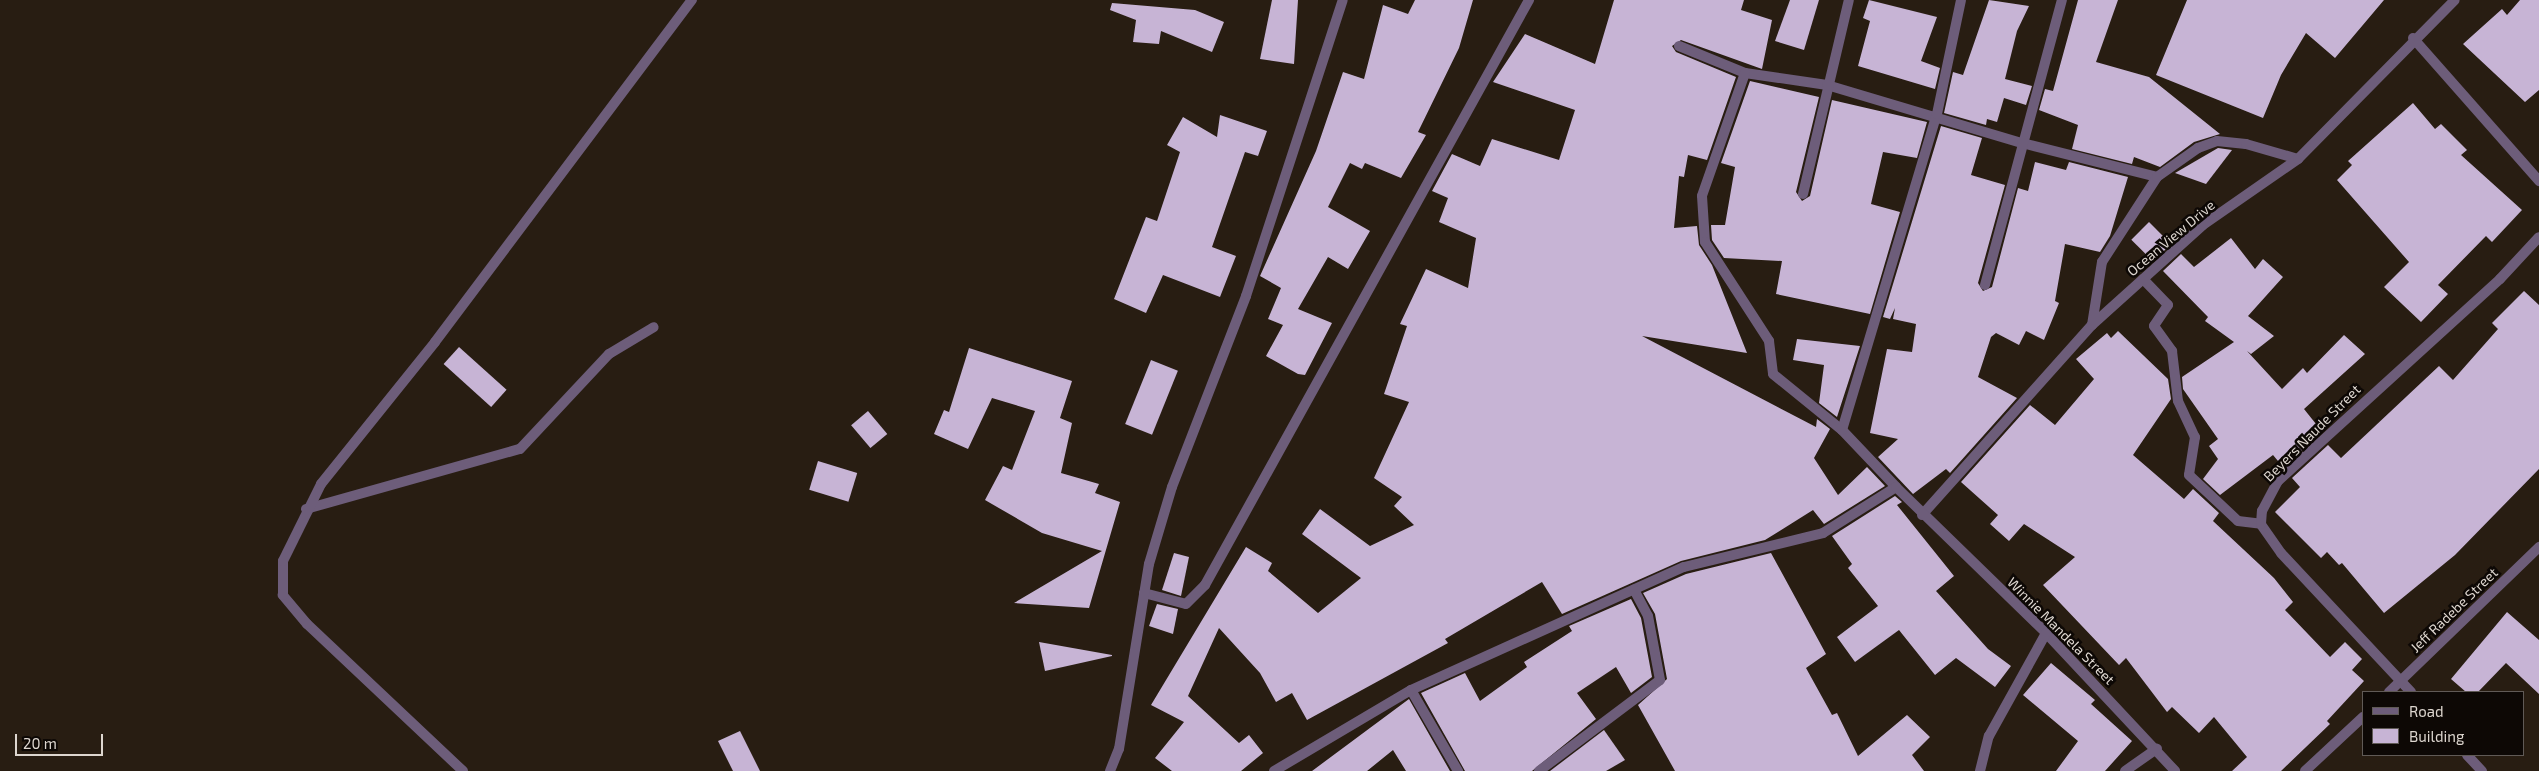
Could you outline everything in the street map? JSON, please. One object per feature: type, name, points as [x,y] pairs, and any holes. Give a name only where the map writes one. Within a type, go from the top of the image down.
[{"type":"street","points":[[463,771],[307,624],[283,595],[283,561],[306,509],[692,0]]},
{"type":"street","points":[[1110,771],[1119,749],[1144,593],[1172,487],[1246,296],[1343,0]]},
{"type":"street","points":[[1144,593],[1186,604],[1205,585],[1529,0]]},
{"type":"street","points":[[1803,194],[1827,85],[1849,0]]},
{"type":"street","points":[[1842,430],[1937,114],[1961,0]]},
{"type":"street","points":[[1985,285],[2062,0]]},
{"type":"street","name":"Ocean View Drive","points":[[1922,515],[2092,325],[2203,225],[2298,159],[2414,38],[2454,0]]},
{"type":"street","points":[[2414,38],[2539,181]]},
{"type":"street","points":[[1679,46],[1745,73],[1827,85],[1937,114],[2022,143],[2157,177]]},
{"type":"street","name":"Winnie Mandela Street","points":[[1745,73],[1702,196],[1705,242],[1764,332],[1773,374],[1842,430],[1922,515],[2046,633],[2176,771]]},
{"type":"street","points":[[2092,325],[2102,262],[2157,177],[2198,148],[2217,141],[2246,144],[2298,159]]},
{"type":"street","name":"Beyers Naude Street","points":[[2261,524],[2262,511],[2278,482],[2500,279],[2539,237]]},
{"type":"street","points":[[2143,280],[2168,306],[2154,326],[2172,351],[2178,401],[2195,437],[2189,475],[2238,521],[2261,524],[2280,553],[2409,691]]},
{"type":"street","points":[[306,509],[520,449],[609,354],[654,327]]},
{"type":"street","points":[[1274,771],[1411,690],[1684,567],[1823,533],[1896,487]]},
{"type":"street","name":"Jeff Radebe Street","points":[[2389,691],[2539,547]]},
{"type":"street","points":[[1539,771],[1660,680],[1648,616],[1634,590]]},
{"type":"street","points":[[1980,771],[1989,736],[2046,633]]},
{"type":"street","points":[[1411,690],[1458,771]]},
{"type":"street","points":[[2305,771],[2362,718]]},
{"type":"street","points":[[2125,771],[2157,749]]},
{"type":"street","points":[[2468,756],[2482,771]]},
{"type":"building","points":[[1272,0],[1298,0],[1294,64],[1260,59]]},
{"type":"building","points":[[1415,0],[1473,0],[1459,48],[1418,132],[1426,135],[1401,178],[1365,163],[1362,169],[1350,163],[1328,207],[1370,231],[1348,269],[1328,257],[1298,309],[1332,323],[1305,375],[1298,374],[1266,356],[1283,325],[1268,319],[1281,288],[1260,276],[1316,151],[1343,72],[1364,79],[1383,5],[1408,14]]},
{"type":"building","points":[[1614,0],[1744,0],[1741,10],[1772,20],[1762,69],[1681,40],[1672,46],[1676,52],[1736,77],[1707,160],[1688,155],[1684,177],[1679,176],[1674,228],[1697,226],[1699,245],[1712,265],[1747,353],[1642,336],[1816,427],[1817,419],[1830,429],[1814,458],[1838,495],[1867,467],[1885,486],[1824,524],[1813,510],[1765,540],[1681,561],[1562,614],[1542,582],[1445,639],[1448,643],[1307,720],[1292,693],[1276,702],[1260,673],[1219,628],[1188,696],[1239,743],[1249,735],[1263,753],[1241,771],[1172,771],[1155,758],[1184,722],[1151,705],[1246,547],[1272,563],[1268,571],[1318,613],[1361,578],[1302,534],[1320,509],[1370,546],[1414,525],[1394,506],[1402,497],[1374,478],[1409,402],[1384,394],[1407,326],[1400,324],[1426,269],[1468,288],[1476,238],[1439,222],[1448,198],[1432,191],[1452,154],[1480,166],[1492,139],[1559,160],[1575,110],[1493,82],[1525,34],[1595,64]]},
{"type":"building","points":[[1790,0],[1819,0],[1804,50],[1775,41]]},
{"type":"building","points":[[1869,0],[1937,17],[1921,61],[1940,68],[1935,89],[1858,66],[1870,21],[1863,18]]},
{"type":"building","points":[[1989,0],[2029,6],[2017,31],[2005,79],[2032,86],[2026,105],[2004,98],[1997,122],[1987,119],[1986,125],[1944,113],[1953,72],[1963,75]]},
{"type":"building","points":[[2078,0],[2118,0],[2096,62],[2149,77],[2220,134],[2194,142],[2160,167],[2134,157],[2132,164],[2072,149],[2078,125],[2039,110],[2045,89],[2053,91]]},
{"type":"building","points":[[2187,0],[2384,0],[2335,58],[2306,33],[2281,75],[2263,118],[2156,75]]},
{"type":"building","points":[[2520,0],[2539,0],[2539,90],[2525,102],[2463,44],[2502,9],[2507,15]]},
{"type":"building","points":[[1112,3],[1195,10],[1224,22],[1212,52],[1161,31],[1159,44],[1133,42],[1136,20],[1110,10]]},
{"type":"building","points":[[1750,81],[1819,97],[1796,192],[1802,201],[1810,196],[1832,100],[1927,122],[1917,158],[1883,152],[1871,204],[1900,212],[1870,314],[1776,294],[1782,261],[1724,258],[1712,240],[1711,225],[1725,225],[1735,167],[1721,163]]},
{"type":"building","points":[[2413,103],[2435,129],[2441,124],[2467,150],[2461,155],[2522,210],[2492,242],[2486,236],[2438,285],[2448,294],[2421,322],[2384,287],[2409,262],[2337,180],[2352,165],[2348,161]]},
{"type":"building","points":[[1220,115],[1267,131],[1258,156],[1245,152],[1212,247],[1236,256],[1220,297],[1163,275],[1146,313],[1114,299],[1146,217],[1157,221],[1180,152],[1167,145],[1183,117],[1217,137]]},
{"type":"building","points":[[1941,126],[1982,138],[1971,175],[2005,185],[1978,283],[1983,291],[1992,287],[2018,188],[2028,191],[2035,162],[2066,170],[2069,162],[2128,177],[2110,236],[2100,252],[2065,244],[2055,301],[2059,303],[2044,340],[2026,331],[2019,345],[1996,333],[1991,337],[1978,377],[2017,398],[1950,473],[1946,469],[1913,494],[1878,457],[1898,439],[1870,433],[1887,349],[1912,352],[1916,324],[1893,319],[1895,308],[1890,319],[1883,317]]},
{"type":"building","points":[[2218,148],[2232,150],[2206,184],[2175,173]]},
{"type":"building","points":[[2149,222],[2171,244],[2153,262],[2131,240]]},
{"type":"building","points":[[2231,238],[2255,269],[2263,259],[2283,277],[2248,316],[2274,336],[2251,354],[2247,351],[2282,389],[2303,368],[2307,373],[2344,335],[2365,354],[2304,409],[2320,429],[2319,435],[2283,467],[2273,455],[2220,495],[2203,479],[2218,459],[2209,446],[2218,439],[2183,389],[2182,377],[2234,342],[2205,321],[2208,317],[2163,271],[2181,254],[2194,267]]},
{"type":"building","points":[[2524,291],[2539,305],[2539,469],[2455,555],[2384,613],[2342,563],[2339,565],[2327,552],[2321,558],[2275,512],[2300,487],[2292,478],[2328,445],[2341,458],[2439,366],[2453,380],[2498,329],[2492,323]]},
{"type":"building","points":[[2118,331],[2168,379],[2171,399],[2133,455],[2184,499],[2193,489],[2219,513],[2213,521],[2274,578],[2293,602],[2285,610],[2330,657],[2345,642],[2362,659],[2352,670],[2364,681],[2327,721],[2330,724],[2281,771],[2232,771],[2247,757],[2214,717],[2199,733],[2172,707],[2167,712],[2126,658],[2119,665],[2043,585],[2075,557],[2024,524],[2009,541],[1990,524],[1998,515],[1961,482],[2030,405],[2055,425],[2094,379],[2076,359],[2107,333],[2111,338]]},
{"type":"building","points":[[1797,339],[1860,346],[1837,417],[1819,403],[1824,365],[1793,360]]},
{"type":"building","points":[[459,347],[507,390],[491,407],[444,364]]},
{"type":"building","points":[[969,348],[1072,381],[1060,418],[1072,423],[1061,473],[1099,484],[1095,493],[1120,502],[1089,608],[1014,603],[1102,551],[1042,533],[985,500],[1003,466],[1012,470],[1035,411],[992,398],[968,449],[934,434],[944,410],[949,412]]},
{"type":"building","points":[[1151,360],[1178,371],[1152,435],[1125,424]]},
{"type":"building","points":[[868,411],[887,434],[870,448],[851,425]]},
{"type":"building","points":[[818,461],[857,473],[848,502],[809,490]]},
{"type":"building","points":[[1895,496],[1902,502],[1897,505],[1954,576],[1936,591],[1988,649],[2011,666],[1995,687],[1956,658],[1935,675],[1899,630],[1855,662],[1837,637],[1878,606],[1848,568],[1852,564],[1832,536]]},
{"type":"building","points":[[1174,553],[1189,557],[1181,596],[1162,590]]},
{"type":"building","points":[[1771,553],[1826,654],[1806,668],[1832,715],[1837,713],[1858,756],[1907,715],[1930,737],[1912,755],[1924,771],[1675,771],[1638,705],[1667,679],[1655,614],[1643,593],[1686,574]]},
{"type":"building","points":[[1631,599],[1641,618],[1652,677],[1631,693],[1616,667],[1577,693],[1596,719],[1532,771],[1465,771],[1421,693],[1465,673],[1480,701],[1527,667],[1524,662],[1572,631],[1569,626]]},
{"type":"building","points":[[1157,604],[1178,609],[1173,634],[1149,626]]},
{"type":"building","points":[[2507,612],[2539,640],[2539,694],[2506,663],[2479,691],[2465,691],[2451,679]]},
{"type":"building","points":[[1039,642],[1112,655],[1112,656],[1045,671]]},
{"type":"building","points":[[2051,663],[2095,700],[2091,704],[2132,741],[2105,771],[2056,771],[2078,741],[2023,695]]},
{"type":"building","points":[[1409,699],[1450,771],[1406,771],[1393,750],[1367,771],[1312,771]]},
{"type":"building","points":[[1604,730],[1625,760],[1606,771],[1550,771]]},
{"type":"building","points":[[740,731],[760,771],[733,771],[718,741]]}]
